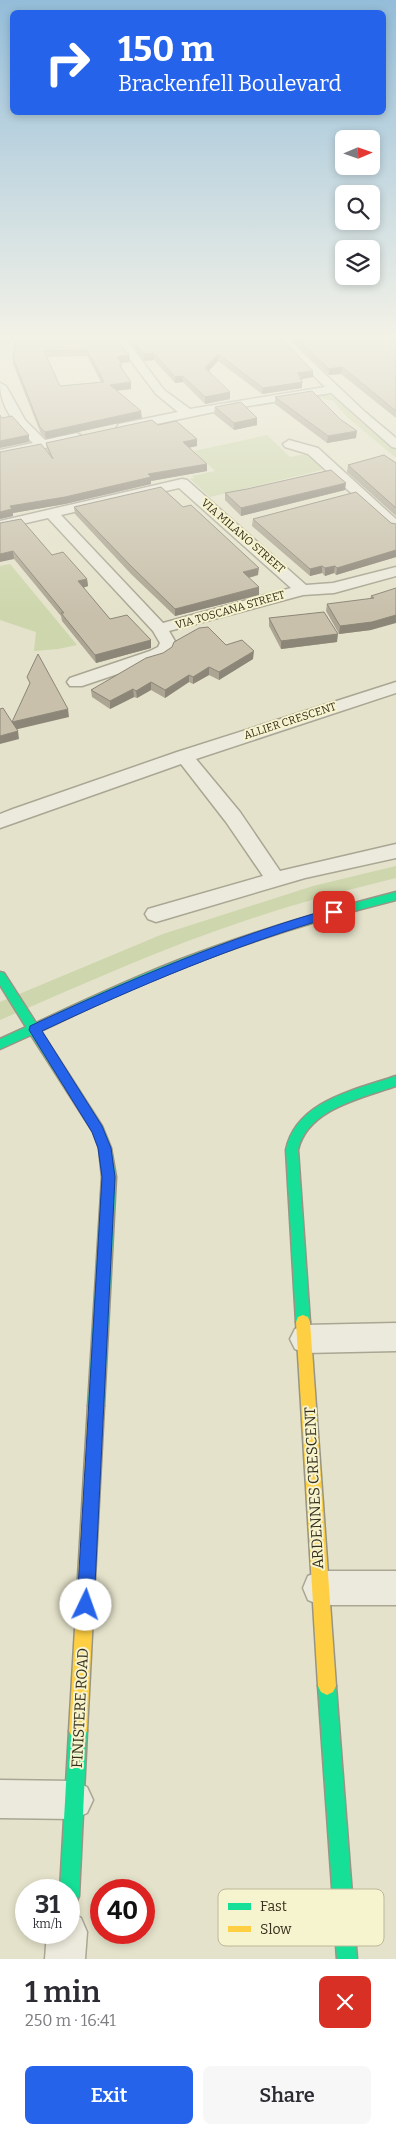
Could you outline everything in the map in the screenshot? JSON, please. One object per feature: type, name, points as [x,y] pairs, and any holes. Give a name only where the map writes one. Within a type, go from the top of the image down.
[{"type":"street","points":[[28,430],[42,445]]},
{"type":"street","points":[[381,430],[396,444]]},
{"type":"street","points":[[0,454],[90,434]]},
{"type":"street","points":[[289,444],[313,451],[396,526]]},
{"type":"street","name":"VIA MILANO STREET","points":[[52,514],[182,483],[302,590]]},
{"type":"street","points":[[340,497],[359,492]]},
{"type":"street","points":[[0,524],[52,514]]},
{"type":"street","name":"VIA TOSCANA STREET","points":[[52,514],[160,629],[302,590],[334,588],[396,571]]},
{"type":"street","points":[[231,525],[249,520]]},
{"type":"street","points":[[76,682],[162,652],[168,647],[168,643],[160,629]]},
{"type":"street","name":"ALLIER CRESCENT","points":[[0,822],[20,813],[184,756],[396,687]]},
{"type":"street","points":[[184,756],[233,817],[276,880]]},
{"type":"street","name":"ALLIER CRESCENT","points":[[0,817],[20,813]]},
{"type":"street","points":[[156,914],[276,880],[396,851]]},
{"type":"street","points":[[0,1044],[122,989],[212,952],[303,920],[396,896]]},
{"type":"street","name":"FINISTERE ROAD","points":[[0,976],[98,1130],[105,1148],[109,1177],[70,1879]]},
{"type":"street","name":"ARDENNES CRESCENT","points":[[342,1889],[320,1588],[293,1141],[300,1126],[314,1113],[396,1080]]},
{"type":"street","points":[[305,1339],[396,1337]]},
{"type":"street","points":[[320,1588],[396,1588]]},
{"type":"street","points":[[0,1799],[74,1800]]},
{"type":"street","points":[[65,1959],[66,1944]]},
{"type":"street","name":"ARDENNES CRESCENT","points":[[346,1946],[347,1959]]},
{"type":"green space","points":[[363,430],[374,430],[396,450],[396,458]]},
{"type":"green space","points":[[267,435],[290,457],[311,455],[326,469],[210,497],[190,479],[194,478],[192,476],[215,471],[194,451]]},
{"type":"green space","points":[[10,564],[77,645],[34,651],[36,632],[0,620],[0,566]]},
{"type":"green space","points":[[396,866],[396,878],[304,902],[218,930],[124,966],[0,1020],[0,1002],[163,934],[313,886]]},
{"type":"building","points":[[0,430],[25,430],[29,435],[0,441]]},
{"type":"building","points":[[104,430],[187,430],[197,439],[183,442],[207,464],[148,474],[151,477],[65,497],[10,506],[12,509],[0,512],[0,452],[41,444],[53,459],[46,443]]},
{"type":"building","points":[[320,430],[357,431],[328,436]]},
{"type":"building","points":[[384,455],[396,463],[396,508],[348,465]]},
{"type":"building","points":[[331,470],[346,483],[241,508],[225,493],[247,489]]},
{"type":"building","points":[[161,487],[183,507],[191,505],[259,568],[243,572],[259,587],[175,609],[74,507]]},
{"type":"building","points":[[356,492],[391,523],[396,524],[396,550],[337,568],[335,566],[325,568],[322,566],[310,569],[253,519]]},
{"type":"building","points":[[21,519],[52,555],[63,552],[87,579],[78,581],[110,619],[127,615],[151,640],[95,655],[61,613],[64,613],[13,551],[0,554],[0,523]]},
{"type":"building","points":[[396,588],[396,615],[372,622],[340,626],[327,604],[374,598],[371,596]]},
{"type":"building","points":[[324,612],[338,634],[281,641],[269,618]]},
{"type":"building","points":[[208,627],[226,645],[242,640],[254,651],[219,672],[209,667],[193,677],[189,675],[165,690],[151,682],[136,691],[133,689],[110,701],[91,690],[146,658],[163,653],[172,647],[174,642],[199,628]]},
{"type":"building","points":[[38,654],[68,709],[12,722],[30,683],[27,677]]},
{"type":"building","points":[[3,708],[18,731],[0,736],[0,709]]},
{"type":"traffic: fast","points":[[0,1044],[95,1000],[183,963],[303,922],[396,896]]},
{"type":"traffic: fast","points":[[0,976],[98,1130],[105,1148],[109,1177],[96,1406]]},
{"type":"traffic: fast","points":[[303,1322],[292,1150],[296,1135],[304,1124],[326,1107],[340,1100],[396,1081]]},
{"type":"traffic: fast","points":[[327,1686],[342,1889]]},
{"type":"traffic: fast","points":[[70,1879],[78,1731]]},
{"type":"traffic: fast","points":[[346,1946],[347,1959]]},
{"type":"traffic: slow","points":[[303,1322],[327,1686]]},
{"type":"traffic: slow","points":[[78,1731],[96,1406]]},
{"type":"route","points":[[86,1605],[109,1177],[105,1148],[98,1130],[34,1030],[122,989],[212,952],[303,920],[334,912]]}]
